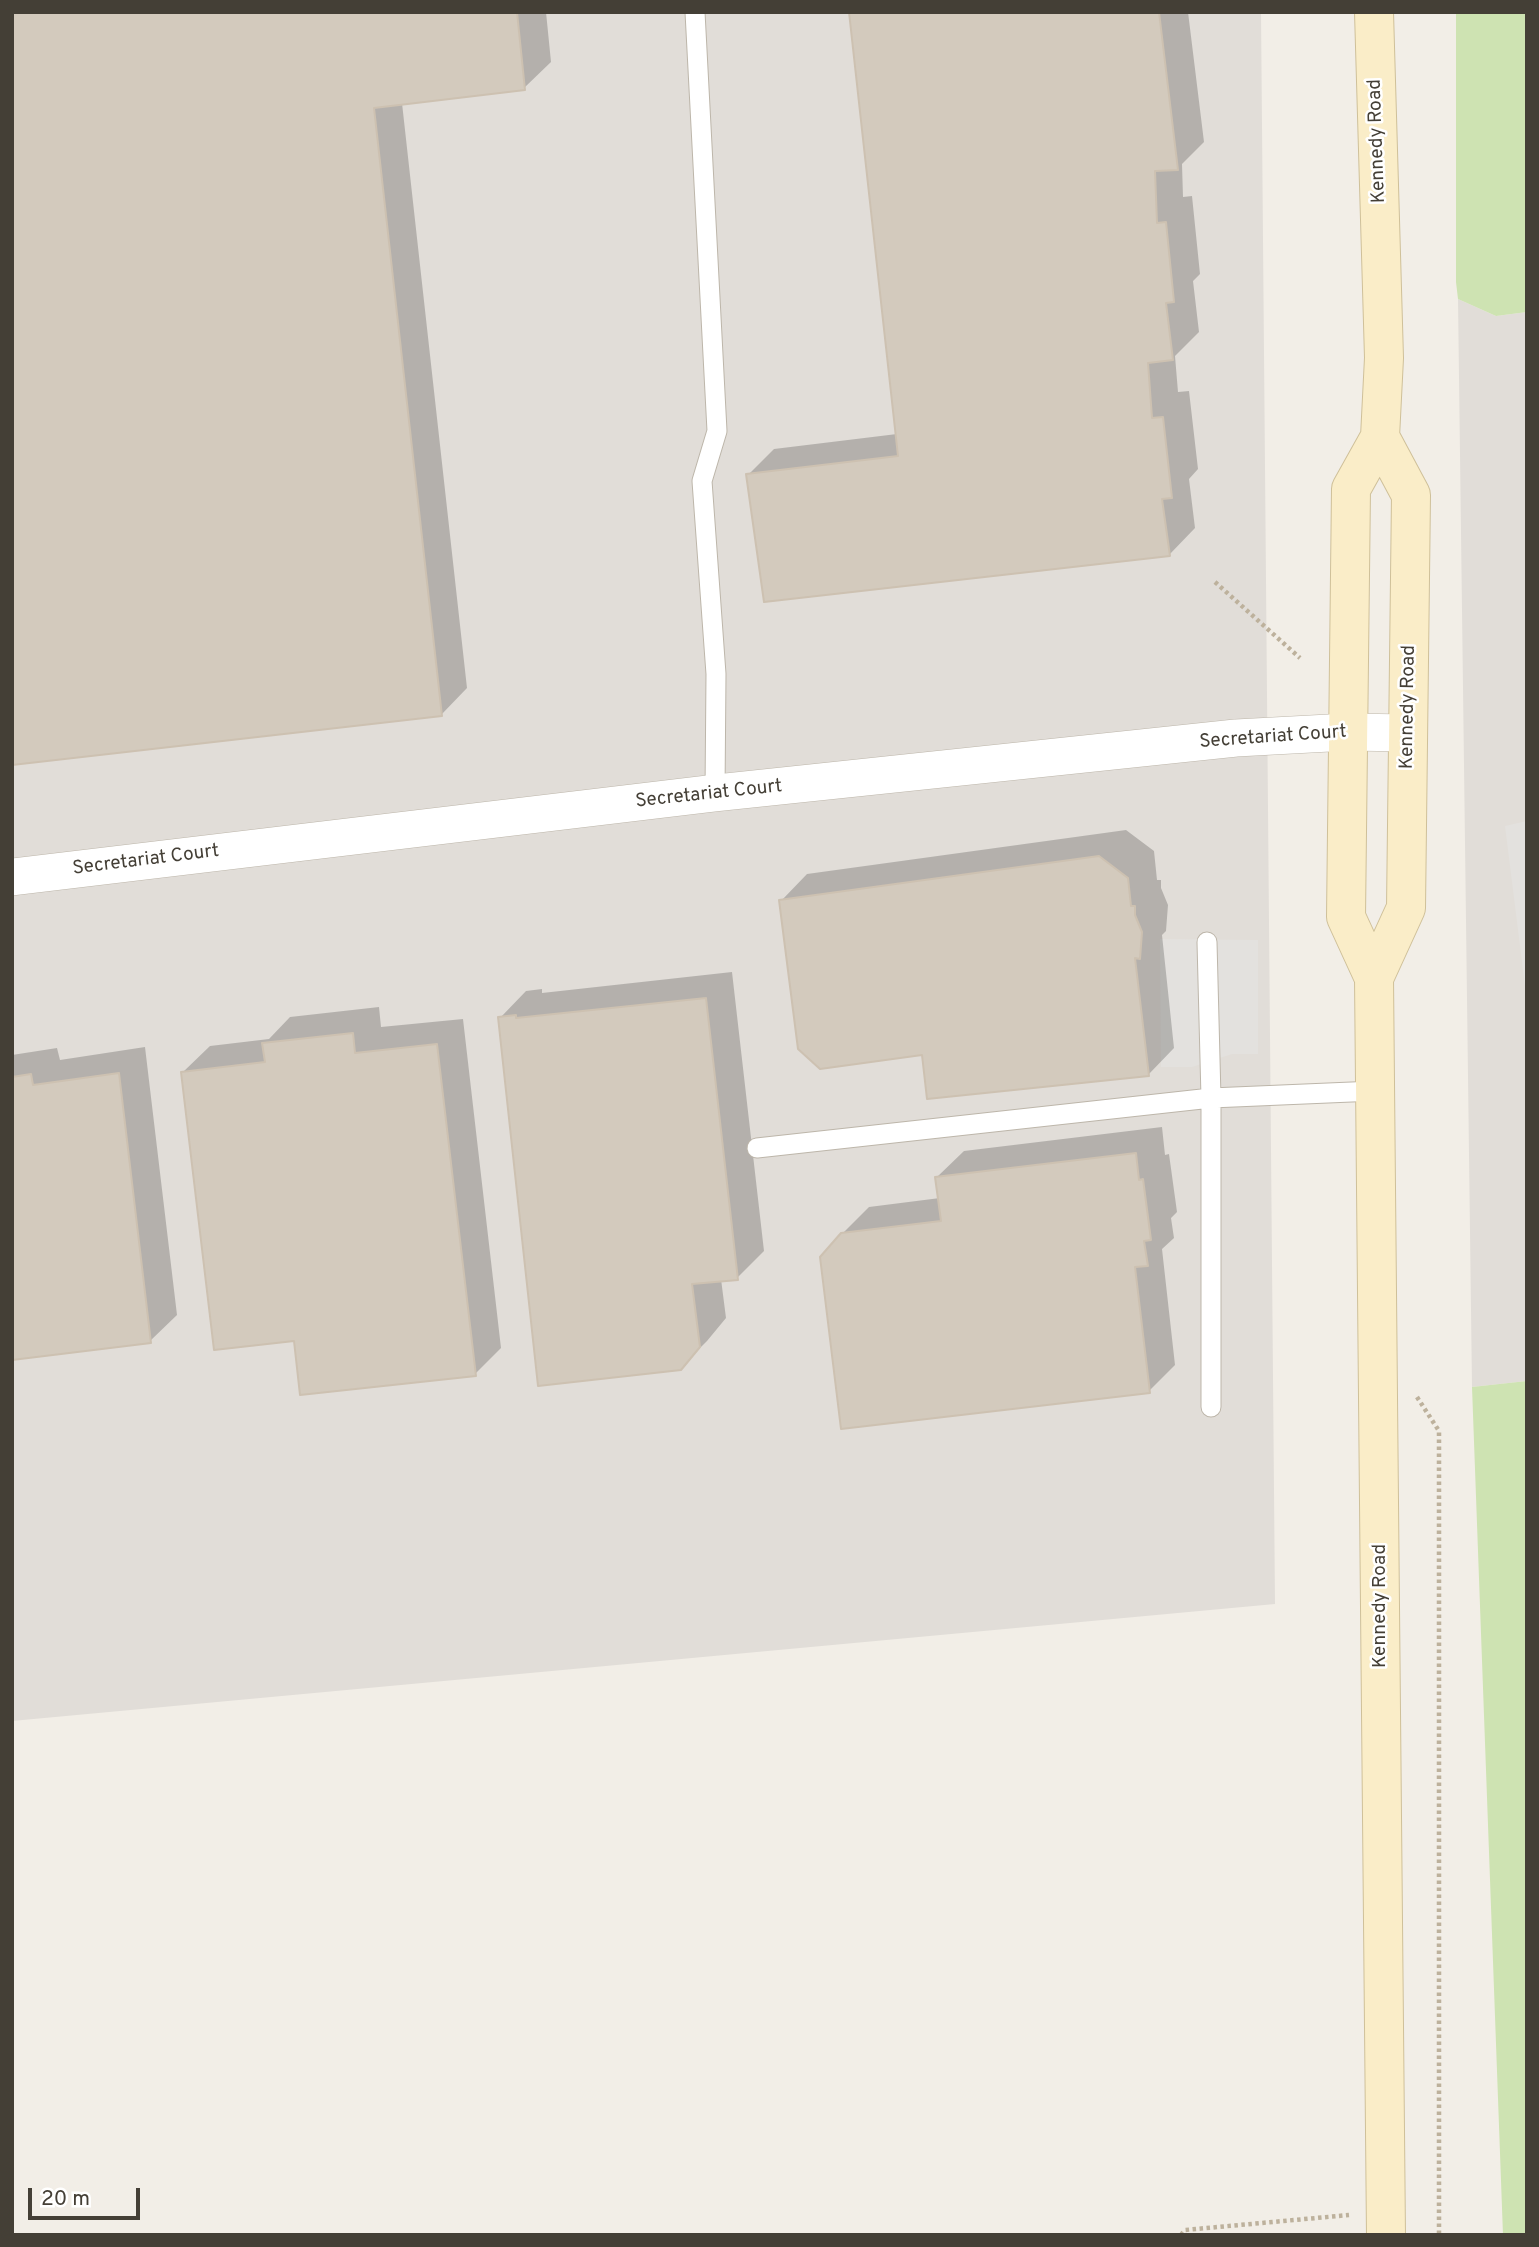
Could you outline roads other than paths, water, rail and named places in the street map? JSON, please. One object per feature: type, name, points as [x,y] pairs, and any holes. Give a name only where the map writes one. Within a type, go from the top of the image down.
[{"type":"main road","name":"Kennedy Road","points":[[1374,12],[1384,358],[1380,437],[1351,489],[1346,917],[1374,978],[1386,2223]]},
{"type":"main road","name":"Kennedy Road","points":[[1374,978],[1406,908],[1411,495],[1380,437]]},
{"type":"street","name":"Secretariat Court","points":[[12,877],[715,793],[1236,738],[1348,732],[1408,733]]},
{"type":"lane","points":[[695,12],[717,431],[702,481],[716,674],[715,793]]},
{"type":"lane","points":[[1207,942],[1211,1098],[1211,1407]]},
{"type":"lane","points":[[757,1148],[1211,1098],[1375,1091]]}]
